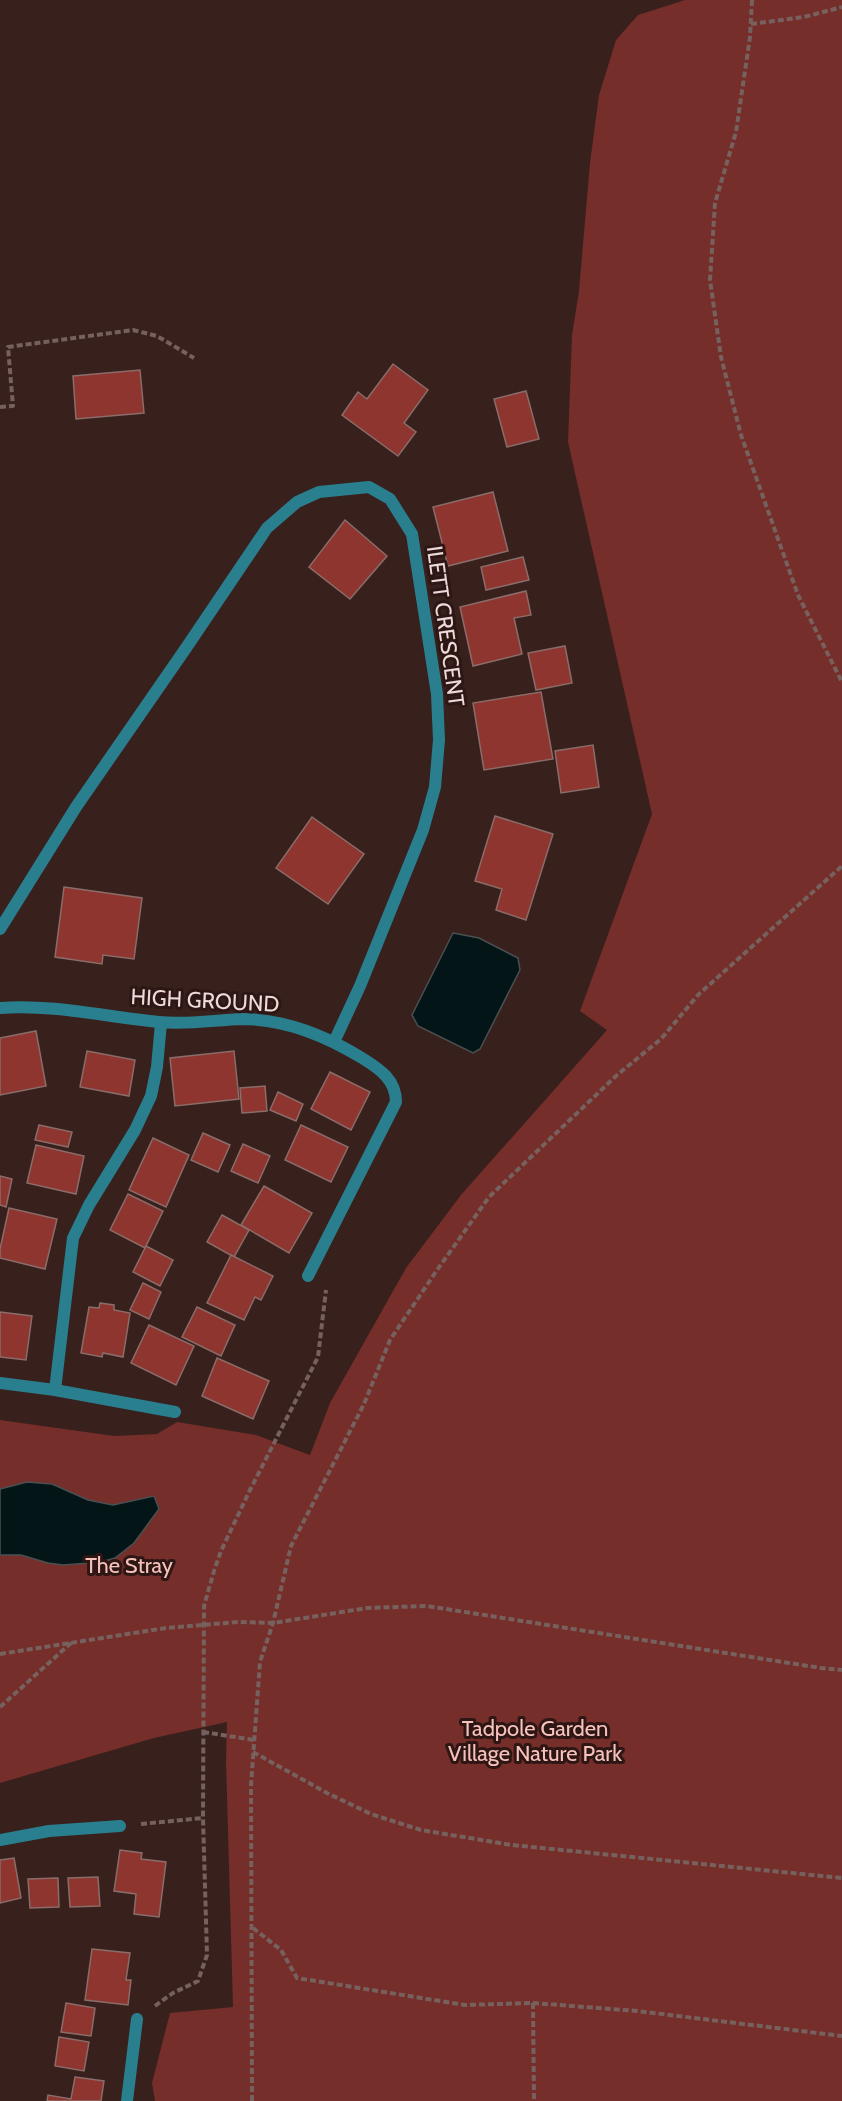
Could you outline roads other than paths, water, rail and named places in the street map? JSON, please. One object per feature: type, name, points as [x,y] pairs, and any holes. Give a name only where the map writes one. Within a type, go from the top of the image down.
[{"type":"street","name":"ILETT CRESCENT","points":[[0,928],[76,807],[267,528],[297,501],[319,492],[369,487],[390,499],[412,534],[437,694],[439,740],[435,787],[423,830],[360,986],[334,1042]]},
{"type":"street","name":"HIGH GROUND","points":[[0,1008],[50,1008],[161,1023],[262,1020],[302,1029],[334,1042],[385,1074],[396,1092],[396,1102],[334,1220],[308,1276]]},
{"type":"street","points":[[55,1390],[73,1238],[80,1221],[135,1130],[151,1096],[157,1067],[161,1023]]},
{"type":"street","points":[[0,1383],[55,1390],[175,1412]]},
{"type":"street","points":[[0,1840],[49,1831],[120,1826]]},
{"type":"street","points":[[127,2101],[137,2019]]},
{"type":"park label","name":"The Stray","points":[[129,1565]]},
{"type":"park label","name":"Tadpole Garden Village Nature Park","points":[[535,1740]]}]
